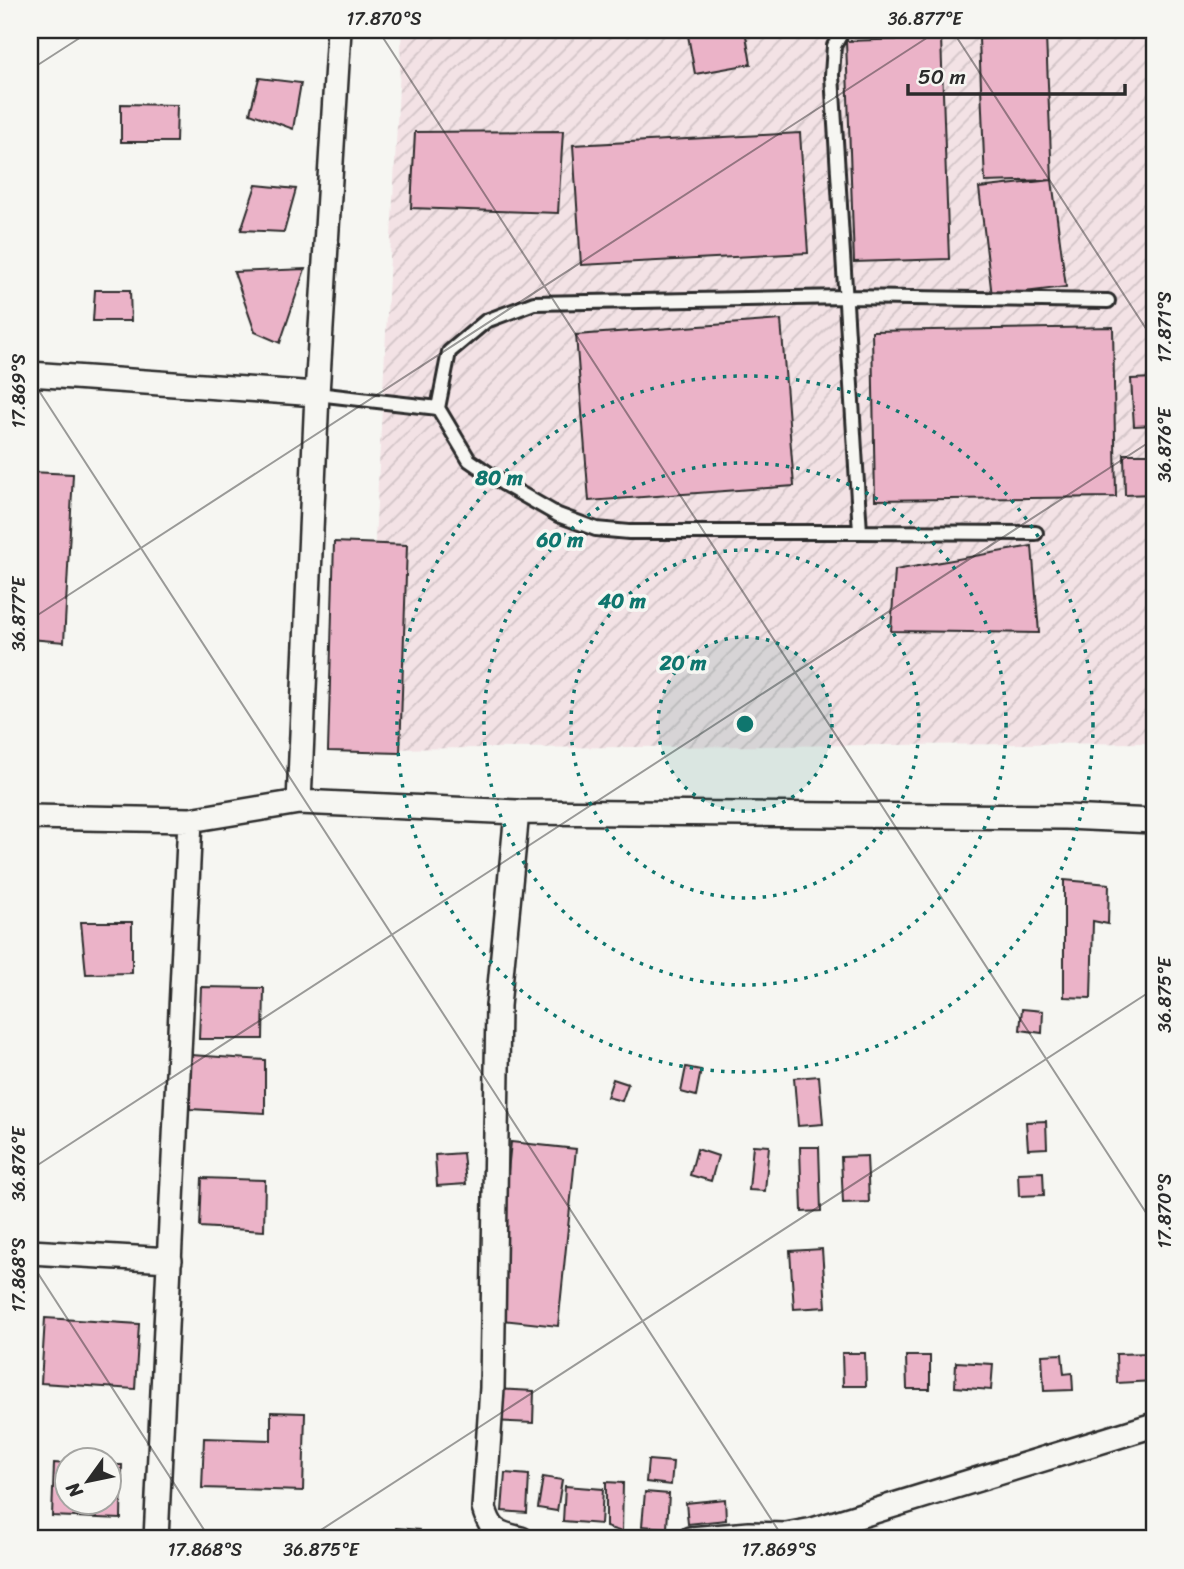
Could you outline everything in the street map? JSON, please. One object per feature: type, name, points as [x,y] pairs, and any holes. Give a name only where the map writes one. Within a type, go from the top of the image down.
[{"type":"street","points":[[299,802],[317,394],[339,30]]},
{"type":"street","points":[[30,374],[317,394]]},
{"type":"street","points":[[30,817],[190,820],[299,802],[517,812],[1066,817],[1154,821]]},
{"type":"street","points":[[517,812],[498,1006],[492,1388],[484,1508],[488,1523],[498,1533],[521,1539]]},
{"type":"street","points":[[156,1539],[190,820]]},
{"type":"street","points":[[30,1252],[170,1260]]},
{"type":"street","points":[[690,1539],[749,1534],[786,1535],[813,1530],[1154,1425]]},
{"type":"lane","points":[[843,30],[834,46],[832,75],[860,532]]},
{"type":"lane","points":[[1036,533],[596,529],[558,515],[469,460],[438,408],[449,352],[486,321],[534,303],[846,297],[1108,301]]},
{"type":"lane","points":[[317,394],[438,408]]},
{"type":"shaded area","points":[[402,30],[1154,30],[1154,743],[364,749]]},
{"type":"building","points":[[687,30],[745,30],[751,64],[695,74]]},
{"type":"building","points":[[1046,37],[1052,180],[985,182],[979,39]]},
{"type":"building","points":[[941,38],[949,259],[854,262],[846,41]]},
{"type":"building","points":[[259,78],[301,83],[293,129],[250,113]]},
{"type":"building","points":[[121,104],[177,105],[176,142],[121,142]]},
{"type":"building","points":[[563,131],[558,213],[411,208],[415,132]]},
{"type":"building","points":[[800,133],[808,253],[581,265],[573,145]]},
{"type":"building","points":[[1052,180],[1066,287],[992,296],[979,188]]},
{"type":"building","points":[[256,185],[296,189],[284,232],[241,230]]},
{"type":"building","points":[[305,269],[280,343],[255,332],[234,272]]},
{"type":"building","points":[[95,290],[130,290],[131,321],[93,321]]},
{"type":"building","points":[[781,320],[794,486],[589,501],[576,335]]},
{"type":"building","points":[[1113,327],[1116,497],[875,500],[872,331]]},
{"type":"building","points":[[1154,378],[1154,425],[1134,426],[1131,379]]},
{"type":"building","points":[[1124,454],[1154,454],[1154,494],[1125,495]]},
{"type":"building","points":[[30,472],[73,474],[64,642],[30,639]]},
{"type":"building","points":[[334,542],[407,545],[400,753],[328,751]]},
{"type":"building","points":[[1032,546],[1039,633],[891,631],[895,570]]},
{"type":"building","points":[[1064,880],[1109,884],[1108,924],[1093,921],[1091,998],[1064,997]]},
{"type":"building","points":[[81,922],[132,922],[132,973],[86,974]]},
{"type":"building","points":[[201,987],[264,988],[263,1039],[199,1039]]},
{"type":"building","points":[[1022,1009],[1043,1011],[1042,1033],[1020,1030]]},
{"type":"building","points":[[191,1055],[265,1060],[265,1113],[190,1109]]},
{"type":"building","points":[[686,1067],[701,1070],[696,1096],[681,1092]]},
{"type":"building","points":[[819,1076],[823,1124],[798,1126],[794,1078]]},
{"type":"building","points":[[613,1079],[628,1084],[622,1101],[607,1097]]},
{"type":"building","points":[[1046,1121],[1047,1148],[1028,1149],[1026,1122]]},
{"type":"building","points":[[511,1142],[576,1149],[558,1326],[493,1319]]},
{"type":"building","points":[[753,1145],[769,1146],[765,1191],[749,1190]]},
{"type":"building","points":[[800,1147],[819,1147],[821,1211],[802,1212]]},
{"type":"building","points":[[697,1149],[718,1156],[711,1181],[690,1175]]},
{"type":"building","points":[[463,1153],[466,1184],[437,1186],[435,1155]]},
{"type":"building","points":[[867,1156],[869,1202],[843,1203],[841,1157]]},
{"type":"building","points":[[1043,1172],[1044,1195],[1019,1196],[1018,1173]]},
{"type":"building","points":[[202,1178],[265,1180],[264,1231],[200,1227]]},
{"type":"building","points":[[822,1249],[826,1307],[794,1309],[790,1251]]},
{"type":"building","points":[[1151,1316],[1154,1316],[1154,1381],[1117,1383],[1116,1354],[1153,1353]]},
{"type":"building","points":[[45,1318],[139,1324],[135,1389],[41,1383]]},
{"type":"building","points":[[842,1353],[865,1353],[866,1386],[843,1386]]},
{"type":"building","points":[[1062,1354],[1064,1374],[1072,1373],[1073,1390],[1044,1391],[1042,1355]]},
{"type":"building","points":[[906,1356],[930,1356],[930,1389],[907,1389]]},
{"type":"building","points":[[956,1362],[993,1364],[991,1390],[955,1387]]},
{"type":"building","points":[[494,1389],[534,1391],[533,1423],[492,1421]]},
{"type":"building","points":[[30,1395],[33,1396],[32,1450],[30,1450]]},
{"type":"building","points":[[271,1412],[305,1413],[303,1491],[202,1488],[204,1438],[271,1440]]},
{"type":"building","points":[[648,1460],[673,1462],[671,1485],[646,1482]]},
{"type":"building","points":[[505,1473],[529,1475],[527,1513],[502,1511]]},
{"type":"building","points":[[543,1477],[562,1480],[557,1511],[538,1508]]},
{"type":"building","points":[[606,1482],[623,1483],[622,1532],[606,1527]]},
{"type":"building","points":[[565,1486],[603,1489],[601,1524],[563,1521]]},
{"type":"building","points":[[645,1492],[669,1494],[667,1528],[642,1526]]},
{"type":"building","points":[[725,1499],[726,1520],[688,1524],[686,1503]]},
{"type":"building","points":[[52,1516],[121,1516],[121,1519]]},
{"type":"building","points":[[396,1528],[419,1530],[419,1539],[395,1539]]},
{"type":"building","points":[[30,1531],[49,1533],[48,1539],[30,1539]]}]
